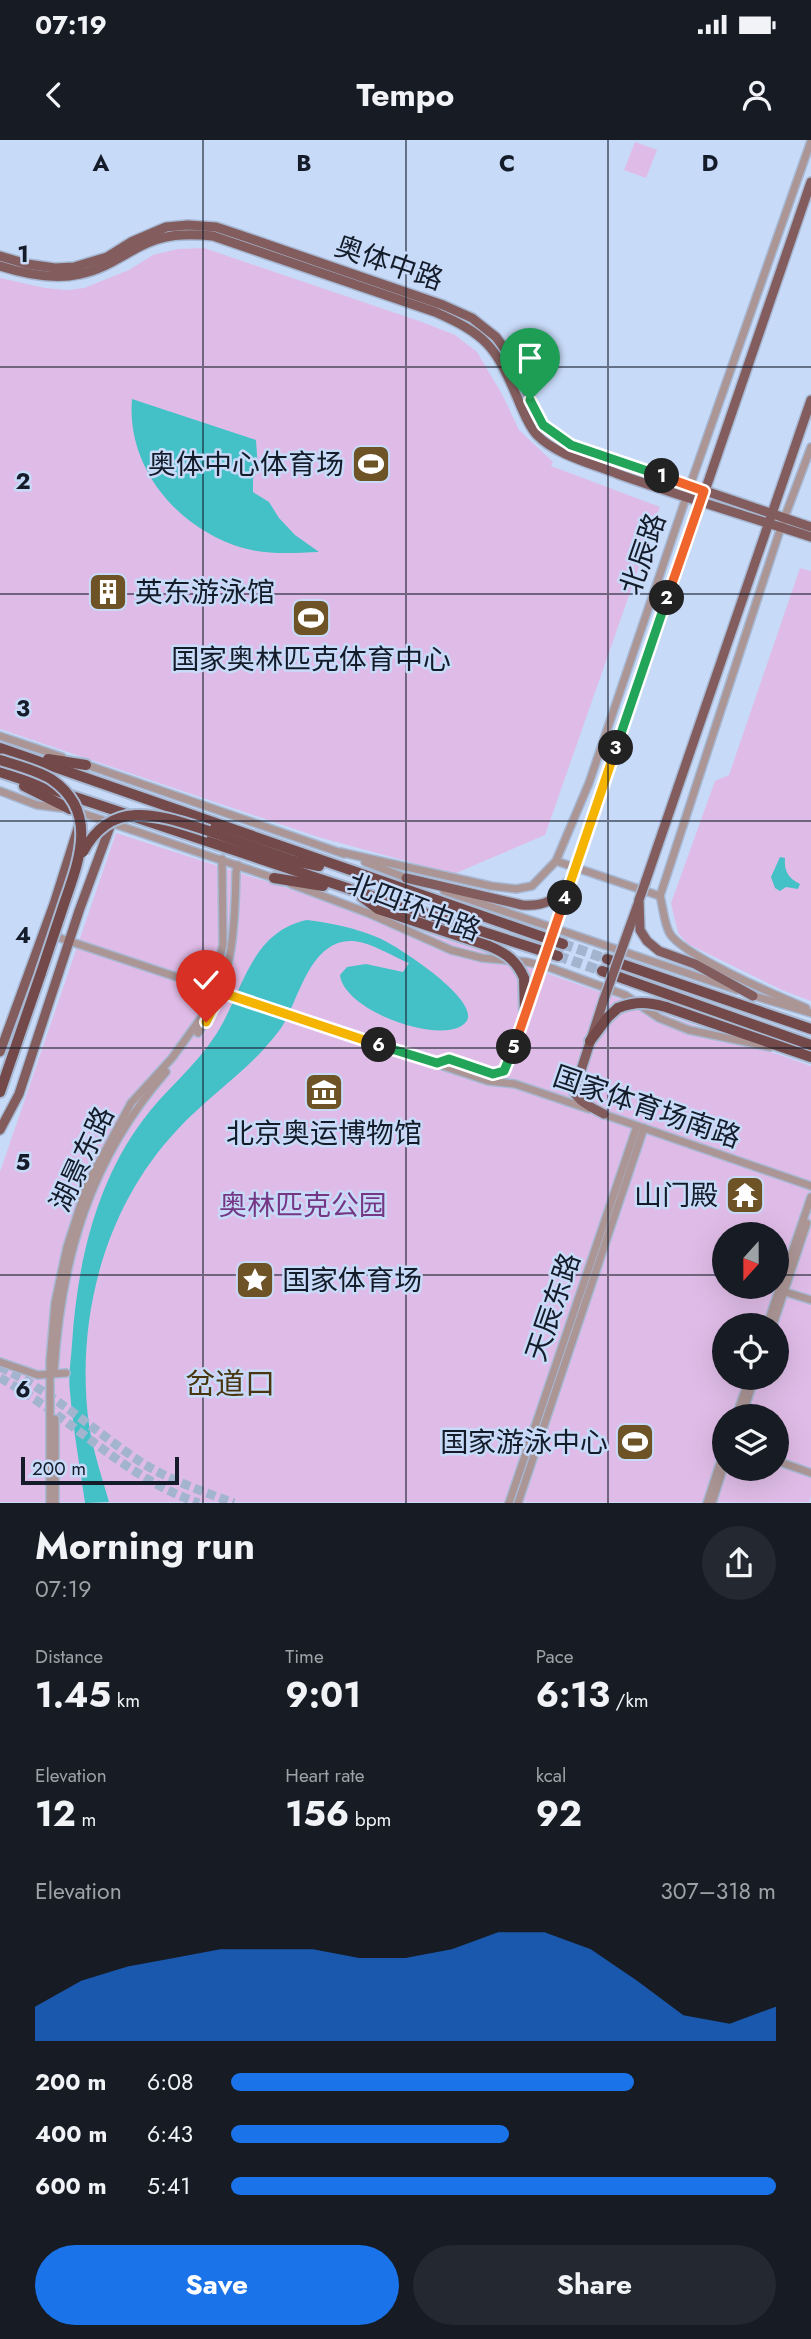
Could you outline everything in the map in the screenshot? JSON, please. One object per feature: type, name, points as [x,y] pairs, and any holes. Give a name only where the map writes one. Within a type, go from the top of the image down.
[{"type":"highway","name":"北四环中路","points":[[0,748],[563,944]]},
{"type":"highway","points":[[19,754],[86,765]]},
{"type":"highway","points":[[0,760],[49,778],[69,797],[80,818],[82,843],[80,856],[35,972],[0,1092]]},
{"type":"highway","points":[[0,773],[69,809]]},
{"type":"highway","name":"北四环中路","points":[[0,773],[558,956]]},
{"type":"highway","points":[[80,856],[96,832],[105,824],[124,816],[142,814],[162,816],[294,861],[353,872]]},
{"type":"highway","points":[[274,878],[353,890],[378,909],[503,952],[515,962],[524,978],[526,1014]]},
{"type":"highway","points":[[607,958],[811,1029]]},
{"type":"highway","points":[[603,971],[811,1045]]},
{"type":"highway","points":[[590,1041],[618,1008],[633,1002],[649,1002],[775,1043],[809,1057]]},
{"type":"main road","name":"北辰路","points":[[449,1059],[493,1074],[504,1071],[508,1065],[811,182]]},
{"type":"main road","name":"奥体中路","points":[[0,256],[27,264],[55,268],[74,267],[107,257],[147,234],[166,227],[188,225],[216,227],[276,247],[443,305],[472,318],[496,337],[510,356],[543,425],[571,445],[772,514],[783,523]]},
{"type":"main road","name":"奥体中路","points":[[0,266],[47,276],[80,275],[104,267],[140,246],[162,237],[186,233],[213,236],[435,312],[467,326],[489,345],[537,435],[567,455],[768,524],[783,523]]},
{"type":"main road","points":[[604,1114],[575,1095],[574,1087],[811,400]]},
{"type":"main road","points":[[783,523],[811,527]]},
{"type":"main road","points":[[783,523],[811,537]]},
{"type":"main road","points":[[35,972],[43,933],[83,814]]},
{"type":"main road","points":[[0,1130],[19,1094],[79,911],[111,824]]},
{"type":"main road","points":[[406,878],[522,905],[540,906],[552,901],[572,877]]},
{"type":"main road","points":[[639,900],[640,930],[647,941],[659,951],[695,964],[753,996]]},
{"type":"main road","points":[[54,904],[57,914],[70,919],[79,911]]},
{"type":"main road","points":[[0,1052],[40,963],[53,968],[58,976]]},
{"type":"street","name":"北辰路","points":[[556,861],[589,783],[811,141]]},
{"type":"street","points":[[811,447],[783,523],[660,895],[670,934],[681,945],[752,985],[811,1012]]},
{"type":"street","name":"北四环中路","points":[[0,736],[340,852],[406,878],[753,996],[811,1012]]},
{"type":"street","name":"北四环中路","points":[[0,791],[37,805],[69,809],[222,859],[368,913],[451,950],[482,958],[527,962],[551,968],[625,995],[659,1018],[689,1030],[809,1057]]},
{"type":"street","points":[[340,852],[491,886],[516,889],[532,886],[556,861],[660,895]]},
{"type":"street","name":"湖景东路","points":[[217,990],[222,945],[222,859]]},
{"type":"street","name":"湖景东路","points":[[50,1503],[52,1375],[67,1269],[92,1189],[106,1157],[131,1115],[196,1035],[217,990],[232,946],[238,865]]},
{"type":"street","name":"国家体育场南路","points":[[43,933],[70,939],[488,1081],[514,1084],[811,1186]]},
{"type":"street","points":[[437,1063],[449,1059]]},
{"type":"street","name":"天辰东路","points":[[509,1503],[641,1127]]},
{"type":"street","name":"天辰东路","points":[[518,1503],[641,1127]]},
{"type":"street","points":[[789,1268],[811,1197]]},
{"type":"street","points":[[789,1272],[811,1212]]},
{"type":"street","points":[[789,1293],[811,1300]]},
{"type":"street","points":[[0,1362],[38,1375],[66,1373]]},
{"type":"street","name":"湖景东路","points":[[52,1375],[55,1503]]},
{"type":"street","points":[[789,1465],[811,1473]]},
{"type":"street","points":[[707,1503],[714,1481]]},
{"type":"street","points":[[712,1503],[719,1481]]},
{"type":"green space","points":[[635,142],[657,150],[646,178],[624,170]]},
{"type":"green space","name":"国家奥林匹克体育中心","points":[[204,248],[455,335],[477,352],[519,430],[553,462],[551,466],[660,507],[545,835],[454,874],[318,837],[0,729],[0,278],[45,288],[84,288],[129,270],[153,255],[178,249]]},
{"type":"green space","points":[[800,568],[811,571],[811,1001],[784,991],[688,944],[678,933],[671,903],[715,781],[729,775]]},
{"type":"green space","name":"奥林匹克公园","points":[[116,833],[500,957],[811,1066],[809,1502],[0,1502],[0,1172]]},
{"type":"shaded area","points":[[132,399],[256,440],[258,470],[253,479],[253,492],[269,502],[295,535],[319,552],[271,553],[243,548],[219,539],[178,511],[147,471],[132,424]]},
{"type":"shaded area","points":[[780,857],[785,858],[785,867],[790,877],[800,884],[798,889],[786,887],[780,891],[775,888],[771,877]]},
{"type":"shaded area","points":[[307,920],[362,931],[402,951],[435,975],[462,1001],[468,1013],[466,1022],[455,1029],[418,1028],[376,1013],[346,989],[340,975],[347,967],[366,964],[403,972],[409,963],[361,942],[339,943],[327,949],[317,959],[283,1025],[268,1044],[178,1129],[152,1160],[131,1193],[114,1229],[100,1267],[91,1306],[86,1385],[89,1425],[109,1502],[85,1503],[69,1374],[78,1285],[91,1227],[101,1198],[126,1145],[143,1120],[215,1036],[260,951],[272,937]]},
{"type":"tunnel","points":[[563,944],[607,959]]},
{"type":"tunnel","points":[[558,956],[602,971]]},
{"type":"tunnel","points":[[0,1367],[56,1400],[144,1464],[177,1481],[234,1503]]},
{"type":"tunnel","points":[[0,1378],[146,1478],[199,1503]]},
{"type":"place","name":"奥体中心体育场","points":[[371,464]]},
{"type":"place","name":"英东游泳馆","points":[[108,592]]},
{"type":"place","name":"国家奥林匹克体育中心","points":[[311,618]]},
{"type":"place","name":"北京奥运博物馆","points":[[324,1092]]},
{"type":"place","name":"山门殿","points":[[745,1195]]},
{"type":"place","name":"国家体育场","points":[[255,1280]]},
{"type":"place","name":"国家游泳中心","points":[[635,1442]]},
{"type":"district","name":"岔道口","points":[[230,1383]]},
{"type":"route","points":[[206,1022],[221,992],[437,1063],[449,1059],[493,1074],[504,1071],[508,1065],[704,491],[571,445],[543,425],[530,400]]}]
